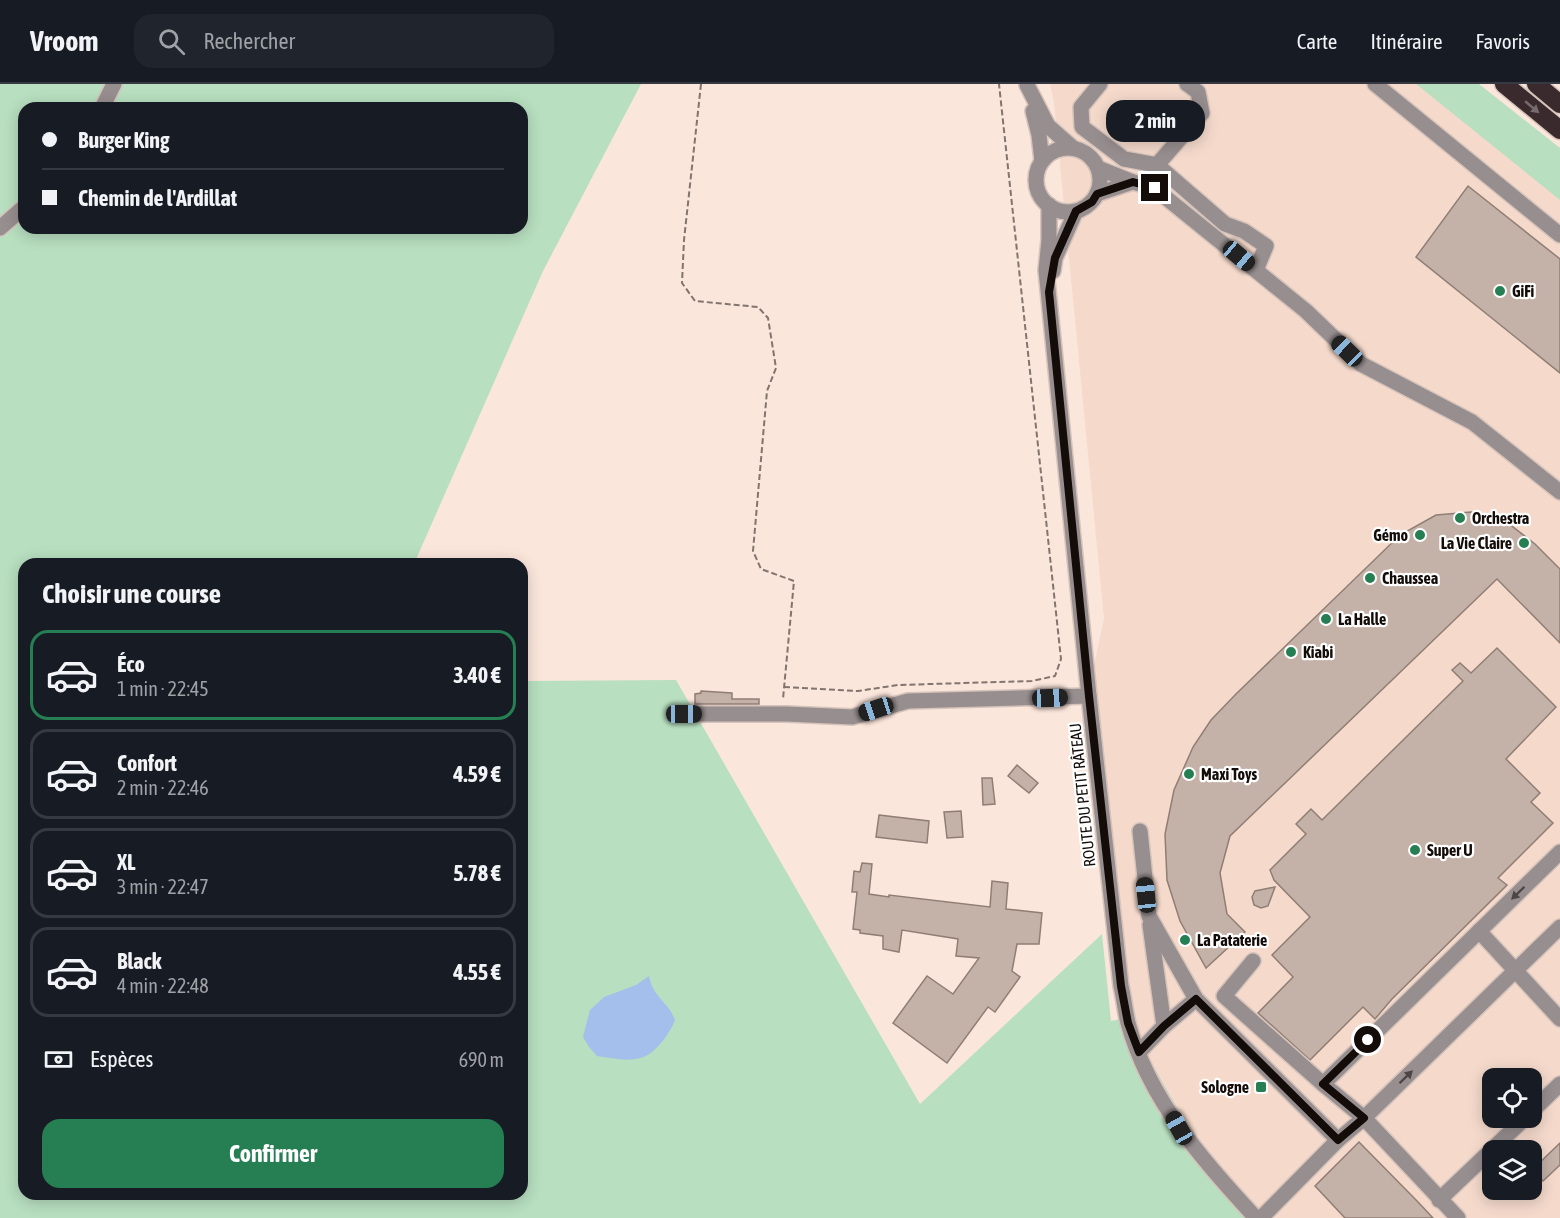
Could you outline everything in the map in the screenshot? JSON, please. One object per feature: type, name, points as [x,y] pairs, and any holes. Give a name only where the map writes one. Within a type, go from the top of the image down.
[{"type":"highway","points":[[1504,84],[1560,130]]},
{"type":"highway","points":[[1536,84],[1560,104]]},
{"type":"street","points":[[105,102],[114,84]]},
{"type":"street","points":[[1027,84],[1048,126],[1074,148]]},
{"type":"street","points":[[1027,84],[1039,135],[1042,161]]},
{"type":"street","points":[[1100,84],[1081,107],[1082,127],[1124,159],[1157,165],[1226,224],[1244,231],[1266,246],[1256,270]]},
{"type":"street","points":[[1157,165],[1202,113],[1198,92],[1187,84]]},
{"type":"street","points":[[1376,84],[1560,235]]},
{"type":"street","points":[[1074,148],[1084,151],[1093,159],[1098,168],[1100,186],[1092,202],[1076,211],[1057,210],[1048,205],[1037,189],[1037,170],[1042,161],[1056,150],[1074,148]]},
{"type":"street","points":[[1098,168],[1155,188],[1306,310],[1361,364],[1472,422],[1560,492]]},
{"type":"street","points":[[1097,194],[1133,182]]},
{"type":"street","name":"ROUTE DU PETIT RÂTEAU","points":[[1048,205],[1049,240],[1046,270],[1089,696],[1121,986],[1128,1023],[1139,1052],[1179,1128],[1212,1171],[1256,1218]]},
{"type":"street","name":"ROUTE DU PETIT RÂTEAU","points":[[1049,292],[1055,258],[1076,211]]},
{"type":"street","points":[[0,228],[18,212]]},
{"type":"street","points":[[684,714],[787,714],[852,717],[908,701],[1089,696]]},
{"type":"street","points":[[1140,831],[1164,1026]]},
{"type":"street","points":[[1323,1084],[1560,852]]},
{"type":"street","points":[[1149,916],[1196,999],[1338,1140]]},
{"type":"street","points":[[1261,1218],[1338,1140],[1364,1118],[1560,927]]},
{"type":"street","points":[[1479,932],[1560,1019]]},
{"type":"street","points":[[1253,961],[1224,996],[1364,1118],[1458,1218]]},
{"type":"street","points":[[1139,1052],[1164,1026],[1196,999]]},
{"type":"street","points":[[1542,1101],[1560,1084]]},
{"type":"street","points":[[1439,1200],[1515,1128]]},
{"type":"path","points":[[701,84],[684,240],[682,283],[695,301],[758,307],[768,318],[776,368],[767,391],[753,551],[761,569],[794,581],[784,687],[858,691],[898,685],[1032,681],[1055,676],[1061,659],[999,84]]},
{"type":"shaded area","points":[[1050,84],[1424,84],[1560,191],[1560,1218],[1255,1218],[1187,1125],[1126,1018],[1094,665],[1104,619],[1054,103]]},
{"type":"green space","points":[[0,84],[641,84],[543,271],[417,558],[18,558],[18,1200],[528,1200],[528,681],[676,680],[920,1104],[1102,934],[1111,1021],[1126,1018],[1187,1125],[1255,1218],[0,1218]]},
{"type":"green space","points":[[1416,84],[1479,84],[1560,148],[1560,200]]},
{"type":"water","points":[[649,976],[657,995],[669,1008],[675,1020],[670,1031],[646,1056],[624,1060],[597,1056],[583,1037],[590,1010],[604,997],[636,985]]},
{"type":"building","points":[[1468,186],[1560,259],[1560,373],[1416,257]]},
{"type":"building","points":[[1471,512],[1504,520],[1535,544],[1560,569],[1560,643],[1497,579],[1230,836],[1220,873],[1227,914],[1245,932],[1206,968],[1180,921],[1167,880],[1165,834],[1174,790],[1193,747],[1211,720],[1236,694],[1400,535],[1436,515]]},
{"type":"building","name":"Super U","points":[[1497,648],[1556,707],[1506,759],[1540,793],[1531,802],[1553,823],[1498,878],[1507,885],[1392,999],[1375,1019],[1363,1007],[1310,1060],[1258,1013],[1293,977],[1272,955],[1310,917],[1274,880],[1270,870],[1306,834],[1296,824],[1311,809],[1322,820],[1463,681],[1452,670],[1460,663],[1471,673]]},
{"type":"building","points":[[701,691],[732,693],[732,699],[759,699],[759,704],[695,704],[695,694]]},
{"type":"building","points":[[1017,765],[1038,783],[1029,793],[1008,776]]},
{"type":"building","points":[[982,778],[992,778],[995,804],[983,805]]},
{"type":"building","points":[[961,811],[963,837],[947,838],[944,812]]},
{"type":"building","points":[[879,815],[929,821],[927,843],[876,837]]},
{"type":"building","points":[[862,863],[872,864],[869,894],[990,907],[992,881],[1008,883],[1006,909],[1042,913],[1039,944],[1017,944],[1012,971],[1020,977],[995,1012],[988,1007],[947,1063],[893,1023],[927,976],[953,994],[979,958],[956,956],[958,939],[902,930],[899,952],[883,949],[883,936],[860,933],[860,930],[853,929],[857,892],[852,892],[854,871],[860,872]]},
{"type":"building","points":[[1275,887],[1268,906],[1261,908],[1254,905],[1252,897],[1255,891]]},
{"type":"building","points":[[1359,1142],[1433,1218],[1345,1218],[1315,1186]]},
{"type":"building","points":[[1560,1143],[1560,1165],[1543,1181],[1542,1160]]},
{"type":"place","name":"GiFi","points":[[1500,291]]},
{"type":"place","name":"Orchestra","points":[[1460,518]]},
{"type":"place","name":"Gémo","points":[[1420,535]]},
{"type":"place","name":"La Vie Claire","points":[[1524,543]]},
{"type":"place","name":"Chaussea","points":[[1370,578]]},
{"type":"place","name":"La Halle","points":[[1326,619]]},
{"type":"place","name":"Kiabi","points":[[1291,652]]},
{"type":"place","name":"Maxi Toys","points":[[1189,774]]},
{"type":"place","name":"Super U","points":[[1415,850]]},
{"type":"place","name":"La Pataterie","points":[[1185,940]]},
{"type":"place","name":"Sologne","points":[[1261,1087]]},
{"type":"route","points":[[1155,188],[1133,182],[1097,194],[1092,202],[1076,211],[1055,258],[1049,292],[1089,696],[1121,986],[1128,1023],[1139,1052],[1164,1026],[1196,999],[1338,1140],[1364,1118],[1323,1084],[1368,1040]]}]
